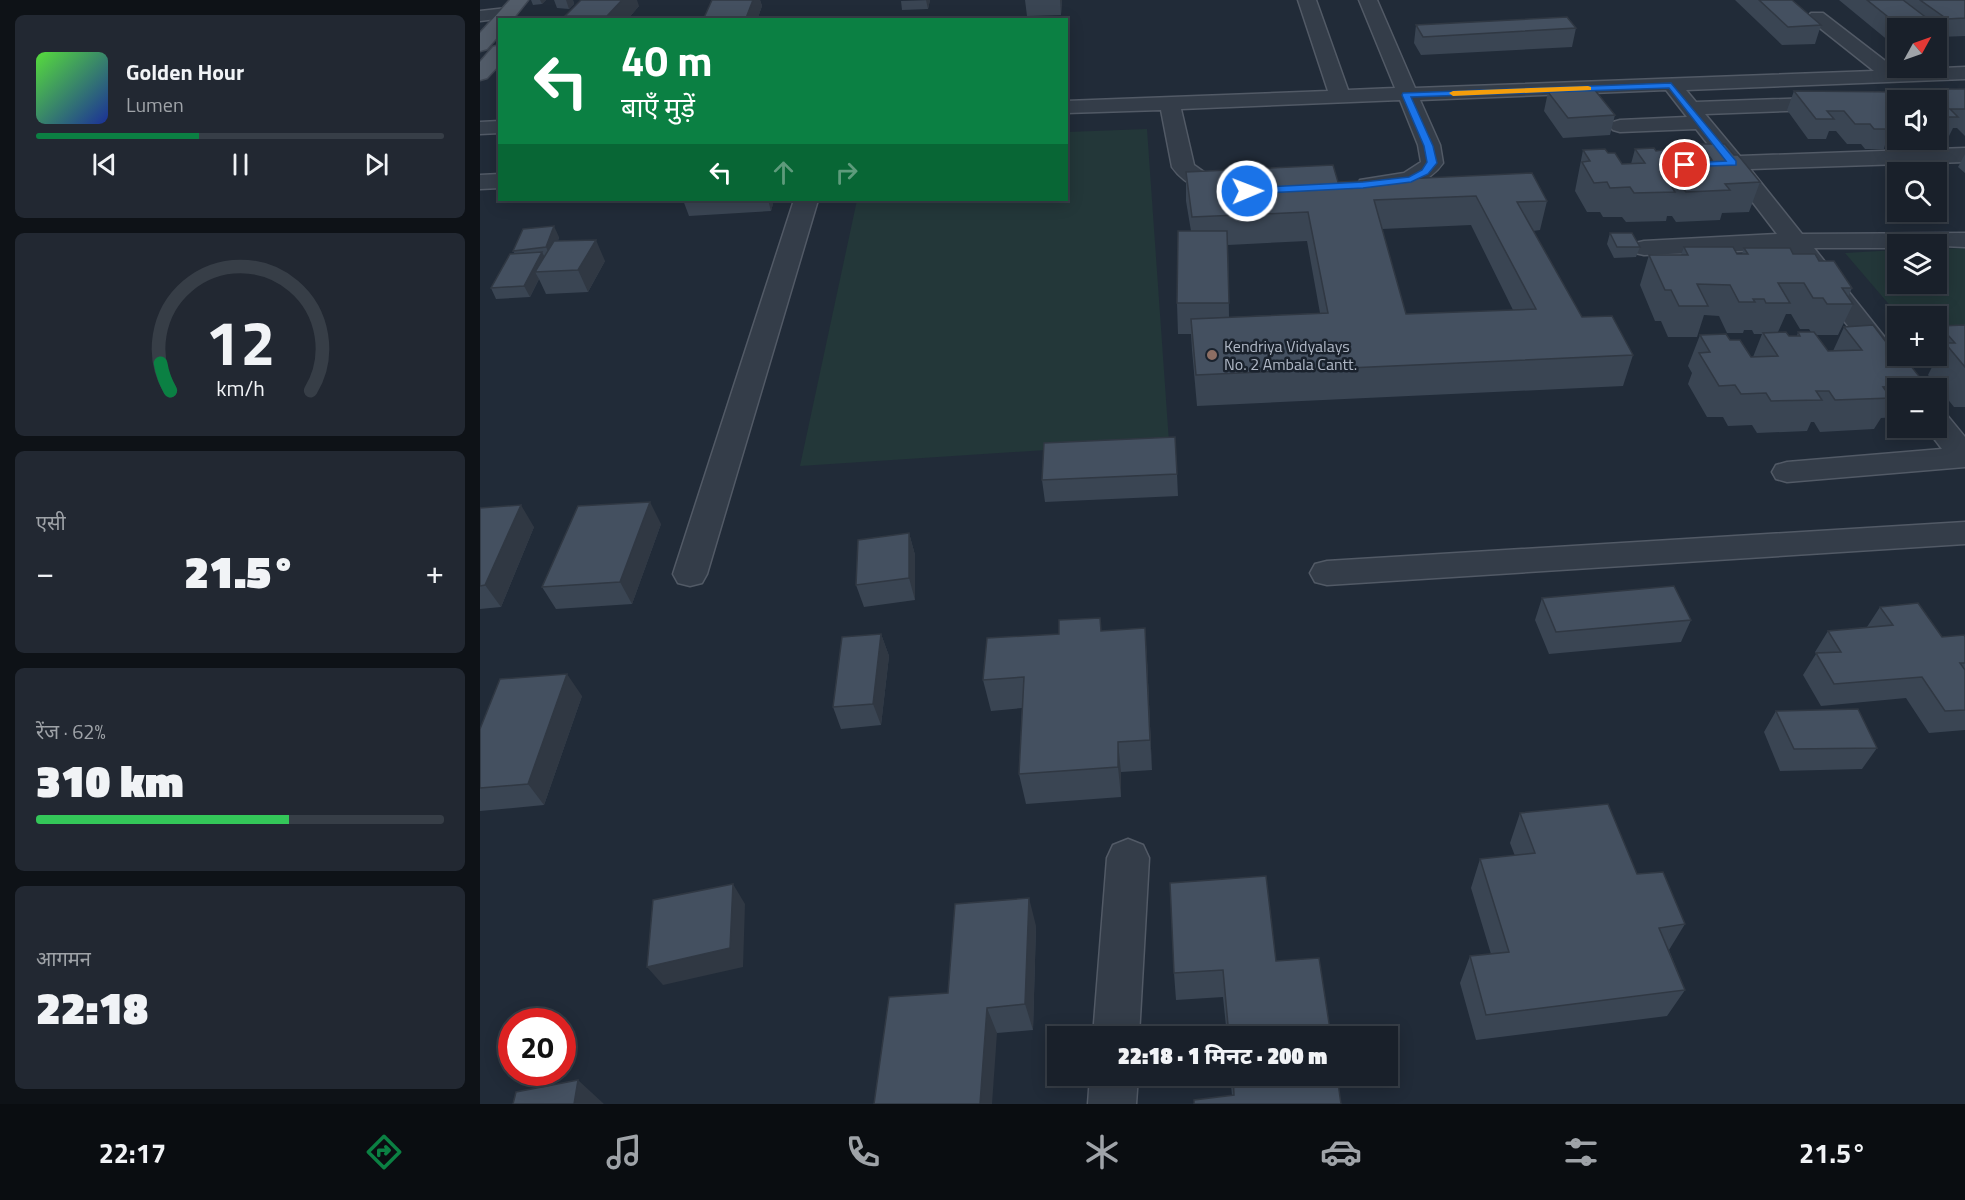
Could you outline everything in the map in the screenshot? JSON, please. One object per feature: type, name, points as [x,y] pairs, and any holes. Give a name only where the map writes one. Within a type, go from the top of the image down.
[{"type":"main road","points":[[480,45],[498,24]]},
{"type":"main road","points":[[480,75],[498,53]]},
{"type":"street","points":[[1307,0],[1340,97]]},
{"type":"street","points":[[1351,186],[1411,179],[1425,172],[1432,163],[1429,146],[1368,0]]},
{"type":"street","points":[[480,15],[507,14]]},
{"type":"street","points":[[1817,17],[1887,71]]},
{"type":"street","points":[[1947,74],[1965,73]]},
{"type":"street","points":[[1068,107],[1887,76]]},
{"type":"street","points":[[1671,85],[1903,378]]},
{"type":"street","points":[[1620,126],[1694,115],[1887,102]]},
{"type":"street","points":[[1170,103],[1183,167],[1189,174],[1213,186],[1247,191]]},
{"type":"street","points":[[480,128],[498,127]]},
{"type":"street","points":[[1697,165],[1965,155]]},
{"type":"street","points":[[480,182],[498,181]]},
{"type":"street","points":[[690,574],[806,201]]},
{"type":"street","points":[[1644,248],[1794,241],[1965,240]]},
{"type":"street","points":[[1947,435],[1965,457]]},
{"type":"street","points":[[1787,472],[1965,457]]},
{"type":"street","points":[[1327,573],[1965,533]]},
{"type":"street","points":[[1117,1026],[1128,858]]},
{"type":"street","points":[[1112,1104],[1113,1086]]},
{"type":"green space","points":[[1147,129],[1169,442],[800,466],[857,201],[1068,201],[1068,132]]},
{"type":"green space","points":[[1965,248],[1965,336],[1947,337],[1947,306],[1890,306],[1845,253],[1887,251],[1887,294],[1947,294],[1947,249]]},
{"type":"building","points":[[581,0],[622,0],[607,16],[565,16]]},
{"type":"building","points":[[712,0],[753,0],[746,18],[704,18]]},
{"type":"building","points":[[1759,0],[1792,0],[1821,25],[1788,27]]},
{"type":"building","points":[[1867,0],[1903,0],[1927,18],[1890,18]]},
{"type":"building","points":[[1920,0],[1965,0],[1965,18],[1946,18]]},
{"type":"building","points":[[1567,17],[1576,28],[1423,37],[1416,25]]},
{"type":"building","points":[[1594,89],[1615,115],[1568,118],[1548,92]]},
{"type":"building","points":[[1965,89],[1965,109],[1950,109],[1958,117],[1947,117],[1947,90],[1914,90]]},
{"type":"building","points":[[1794,91],[1887,92],[1887,129],[1874,129],[1870,124],[1855,124],[1844,111],[1827,111],[1834,119],[1816,119]]},
{"type":"building","points":[[1701,144],[1725,144],[1734,155],[1738,155],[1760,182],[1725,184],[1730,190],[1686,192],[1681,186],[1671,186],[1675,192],[1634,193],[1630,187],[1610,188],[1607,182],[1594,183],[1582,162],[1590,161],[1583,150],[1605,149],[1608,153],[1615,153],[1622,164],[1645,163],[1635,149],[1654,148],[1656,151],[1676,148],[1685,161],[1712,160]]},
{"type":"building","points":[[1333,165],[1338,182],[1532,173],[1547,201],[1517,202],[1582,317],[1612,316],[1633,355],[1196,375],[1191,319],[1328,313],[1308,212],[1192,217],[1186,172]],"holes":[[[1476,196],[1536,309],[1406,314],[1374,200]]]},
{"type":"building","points":[[554,226],[546,247],[513,251],[523,229]]},
{"type":"building","points":[[1178,231],[1227,231],[1229,303],[1177,303]]},
{"type":"building","points":[[1610,233],[1632,233],[1640,247],[1617,247]]},
{"type":"building","points":[[596,240],[578,270],[535,272],[554,241]]},
{"type":"building","points":[[1684,247],[1733,247],[1737,254],[1748,254],[1744,248],[1790,248],[1793,254],[1815,254],[1819,261],[1834,261],[1852,288],[1842,288],[1853,304],[1827,304],[1823,298],[1813,298],[1804,283],[1778,283],[1790,303],[1766,303],[1764,299],[1753,299],[1755,302],[1739,302],[1730,285],[1697,284],[1708,306],[1679,306],[1671,290],[1665,290],[1649,255],[1688,255]]},
{"type":"building","points":[[542,252],[524,286],[491,288],[510,254]]},
{"type":"building","points":[[1873,325],[1887,342],[1887,366],[1911,366],[1920,378],[1887,378],[1887,387],[1883,387],[1887,392],[1887,398],[1835,400],[1829,391],[1816,391],[1822,400],[1771,401],[1766,393],[1741,394],[1735,385],[1719,386],[1699,353],[1710,352],[1700,335],[1726,334],[1730,340],[1740,340],[1751,357],[1778,356],[1763,333],[1786,332],[1789,336],[1800,336],[1798,332],[1814,332],[1828,351],[1862,350],[1844,327]]},
{"type":"building","points":[[1965,325],[1965,367],[1947,345],[1947,343],[1955,343],[1947,334],[1947,326]]},
{"type":"building","points":[[1175,437],[1177,474],[1042,480],[1044,443]]},
{"type":"building","points":[[650,502],[620,582],[542,587],[578,506]]},
{"type":"building","points":[[521,505],[485,585],[480,586],[480,508]]},
{"type":"building","points":[[909,533],[909,578],[856,585],[858,540]]},
{"type":"building","points":[[1674,586],[1691,620],[1556,632],[1542,598]]},
{"type":"building","points":[[1918,603],[1942,637],[1964,635],[1965,637],[1965,663],[1960,663],[1965,670],[1965,710],[1945,711],[1922,677],[1834,684],[1816,653],[1841,652],[1828,631],[1893,625],[1880,607]]},
{"type":"building","points":[[1100,618],[1101,631],[1145,628],[1150,740],[1118,742],[1118,767],[1019,774],[1024,677],[983,680],[987,638],[1059,634],[1059,620]]},
{"type":"building","points":[[881,634],[873,704],[833,707],[842,637]]},
{"type":"building","points":[[567,674],[528,784],[480,788],[480,729],[500,679]]},
{"type":"building","points":[[1858,709],[1877,748],[1794,749],[1776,711]]},
{"type":"building","points":[[1608,804],[1637,874],[1663,872],[1685,924],[1659,928],[1685,990],[1486,1015],[1470,956],[1509,952],[1480,859],[1535,853],[1520,813]]},
{"type":"building","points":[[1266,876],[1276,961],[1319,958],[1329,1026],[1228,1026],[1223,970],[1174,973],[1170,883]]},
{"type":"building","points":[[733,884],[730,948],[647,967],[653,900]]},
{"type":"building","points":[[1029,898],[1025,1004],[987,1008],[980,1104],[874,1104],[889,997],[948,993],[955,904]]},
{"type":"building","points":[[578,1080],[574,1104],[513,1104],[516,1092],[547,1086],[576,1086]]},
{"type":"building","points":[[1234,1086],[1338,1086],[1341,1104],[1194,1104],[1194,1100],[1234,1095]]},
{"type":"slow traffic","points":[[1453,93],[1588,88]]},
{"type":"place","name":"Kendriya Vidyalays No. 2 Ambala Cantt.","points":[[1212,355]]},
{"type":"route","points":[[1247,191],[1363,185],[1411,179],[1425,172],[1432,163],[1429,146],[1406,95],[1671,85],[1732,163],[1685,165]]}]
